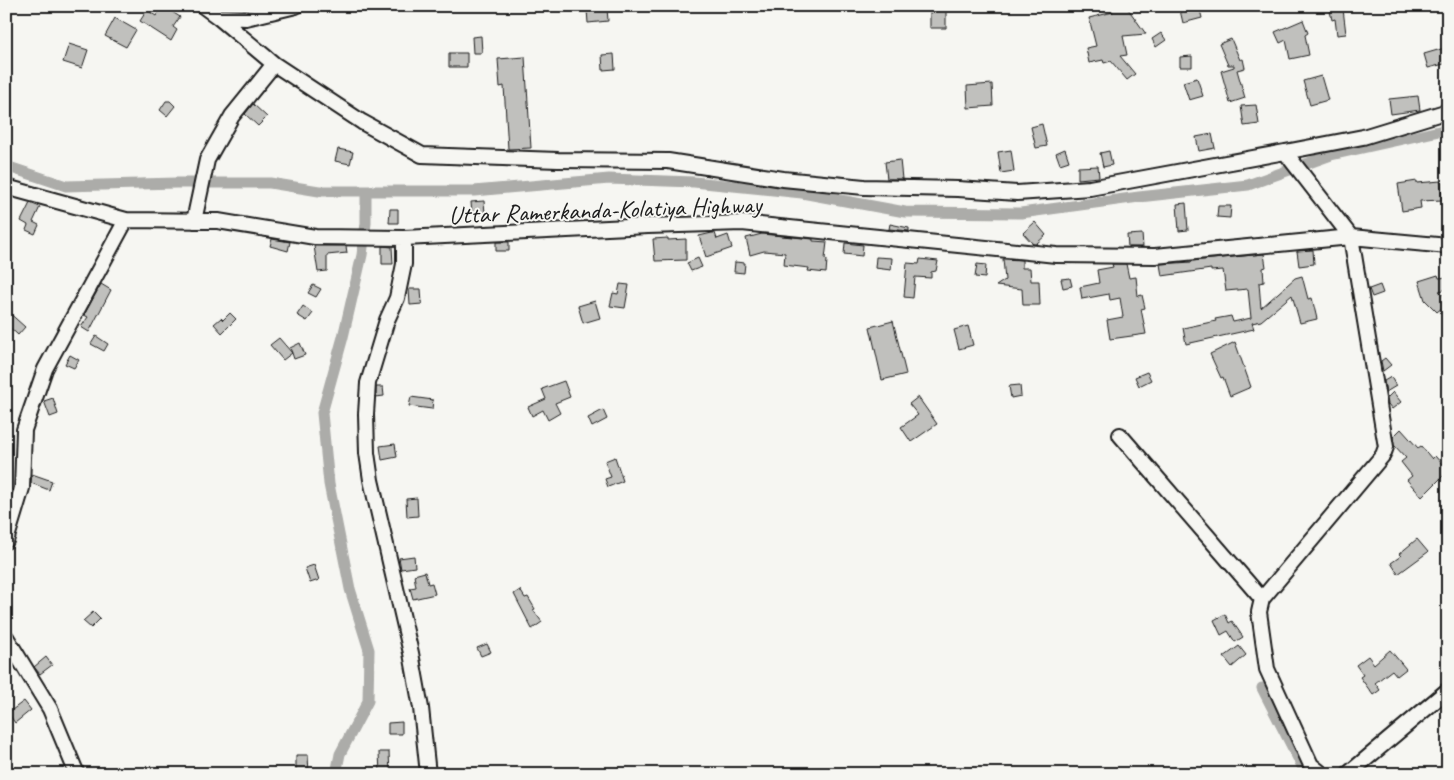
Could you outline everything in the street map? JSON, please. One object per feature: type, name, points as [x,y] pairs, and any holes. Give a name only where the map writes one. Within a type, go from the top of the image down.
[{"type":"street","points":[[203,6],[274,64],[362,122],[422,155],[558,160],[668,161],[783,179],[864,188],[958,189],[1016,193],[1090,188],[1288,155],[1363,137],[1448,112]]},
{"type":"street","points":[[218,18],[246,18],[296,6]]},
{"type":"street","points":[[194,221],[207,160],[232,116],[274,64]]},
{"type":"street","points":[[1288,155],[1351,237],[1386,447],[1383,455],[1262,599],[1259,612],[1267,669],[1311,765],[1322,774]]},
{"type":"street","name":"Uttar Ramerkanda-Kolatiya Highway","points":[[6,187],[126,220],[218,221],[315,237],[400,237],[742,223],[1056,256],[1155,256],[1351,237],[1448,246]]},
{"type":"street","points":[[6,540],[22,488],[24,430],[45,369],[126,220]]},
{"type":"street","points":[[400,237],[404,264],[396,298],[387,320],[368,383],[366,414],[367,453],[370,480],[412,653],[421,708],[428,774]]},
{"type":"street","points":[[1120,435],[1262,599]]},
{"type":"street","points":[[6,638],[50,709],[77,774]]},
{"type":"street","points":[[1348,774],[1448,690]]},
{"type":"building","points":[[163,6],[180,17],[173,27],[177,30],[171,41],[140,21],[147,10],[156,16]]},
{"type":"building","points":[[930,6],[946,6],[946,28],[930,28]]},
{"type":"building","points":[[1109,6],[1126,6],[1146,34],[1123,36],[1127,55],[1120,56],[1135,74],[1127,80],[1111,61],[1104,63],[1103,60],[1089,63],[1086,48],[1096,46],[1089,18],[1113,12]]},
{"type":"building","points":[[1179,6],[1199,6],[1202,18],[1183,23]]},
{"type":"building","points":[[607,8],[608,21],[588,23],[587,10]]},
{"type":"building","points":[[1343,9],[1346,34],[1337,35],[1335,19],[1332,20],[1330,11]]},
{"type":"building","points":[[115,18],[136,30],[126,47],[105,36]]},
{"type":"building","points":[[1303,20],[1308,33],[1305,35],[1309,55],[1290,59],[1286,40],[1280,43],[1275,32]]},
{"type":"building","points":[[1161,33],[1166,40],[1156,47],[1152,39]]},
{"type":"building","points":[[481,36],[482,53],[473,53],[472,37]]},
{"type":"building","points":[[1231,39],[1240,60],[1243,59],[1245,68],[1237,70],[1245,98],[1230,103],[1221,71],[1234,67],[1234,65],[1228,65],[1219,44]]},
{"type":"building","points":[[69,44],[88,50],[82,68],[63,62]]},
{"type":"building","points":[[1448,47],[1448,63],[1428,68],[1424,54]]},
{"type":"building","points":[[449,53],[467,53],[467,67],[449,67]]},
{"type":"building","points":[[614,54],[615,69],[603,70],[602,55]]},
{"type":"building","points":[[1192,56],[1192,67],[1180,67],[1180,57]]},
{"type":"building","points":[[525,57],[531,148],[508,149],[504,86],[500,87],[498,59]]},
{"type":"building","points":[[1321,76],[1328,100],[1310,105],[1303,81]]},
{"type":"building","points":[[1197,78],[1203,96],[1189,100],[1183,82]]},
{"type":"building","points":[[992,84],[993,106],[968,108],[967,86]]},
{"type":"building","points":[[1418,96],[1420,110],[1391,114],[1389,99]]},
{"type":"building","points":[[166,101],[170,101],[175,106],[167,116],[160,110]]},
{"type":"building","points":[[253,104],[267,117],[258,126],[245,114]]},
{"type":"building","points":[[1256,105],[1259,124],[1244,126],[1241,106]]},
{"type":"building","points":[[1042,124],[1047,146],[1036,148],[1031,127]]},
{"type":"building","points":[[1212,134],[1215,148],[1199,151],[1196,137]]},
{"type":"building","points":[[338,149],[353,152],[350,164],[335,161]]},
{"type":"building","points":[[1065,149],[1069,161],[1060,164],[1056,153]]},
{"type":"building","points":[[1011,150],[1014,171],[1001,173],[998,152]]},
{"type":"building","points":[[1109,151],[1112,165],[1103,167],[1100,153]]},
{"type":"building","points":[[900,160],[902,179],[887,179],[885,162]]},
{"type":"building","points":[[1098,166],[1099,177],[1078,179],[1078,167]]},
{"type":"building","points":[[1417,181],[1417,183],[1441,181],[1442,200],[1420,201],[1421,208],[1402,211],[1398,184]]},
{"type":"building","points":[[484,201],[485,214],[472,214],[471,202]]},
{"type":"building","points":[[30,203],[40,207],[33,222],[39,225],[35,234],[26,230],[28,225],[21,221]]},
{"type":"building","points":[[1186,203],[1188,230],[1179,231],[1177,204]]},
{"type":"building","points":[[1218,206],[1231,206],[1230,218],[1217,217]]},
{"type":"building","points":[[390,209],[398,209],[398,223],[389,223]]},
{"type":"building","points":[[1035,222],[1046,235],[1036,244],[1033,244],[1023,233]]},
{"type":"building","points":[[890,224],[909,228],[909,231],[889,229]]},
{"type":"building","points":[[715,233],[717,239],[728,235],[732,248],[706,257],[699,236]]},
{"type":"building","points":[[762,234],[827,242],[826,273],[808,271],[809,268],[784,265],[785,253],[764,251],[750,255],[746,238]]},
{"type":"building","points":[[1142,234],[1143,247],[1128,247],[1127,235]]},
{"type":"building","points":[[668,238],[668,240],[686,239],[686,260],[655,261],[653,239]]},
{"type":"building","points":[[272,239],[290,242],[288,251],[270,246]]},
{"type":"building","points":[[496,242],[509,242],[509,251],[496,251]]},
{"type":"building","points":[[845,243],[863,245],[862,256],[844,254]]},
{"type":"building","points":[[314,246],[346,246],[347,253],[327,255],[327,271],[318,272]]},
{"type":"building","points":[[382,246],[392,247],[393,264],[382,264]]},
{"type":"building","points":[[1313,250],[1314,264],[1299,266],[1297,251]]},
{"type":"building","points":[[1264,254],[1266,267],[1263,268],[1264,282],[1259,283],[1261,308],[1295,278],[1302,276],[1308,299],[1312,298],[1317,319],[1300,323],[1292,295],[1261,321],[1252,323],[1254,329],[1186,344],[1183,328],[1231,316],[1233,322],[1251,318],[1248,289],[1226,291],[1223,270],[1211,271],[1211,269],[1162,276],[1160,264]]},
{"type":"building","points":[[876,257],[892,258],[891,270],[875,268]]},
{"type":"building","points":[[698,258],[702,267],[691,271],[687,263]]},
{"type":"building","points":[[920,259],[938,261],[936,271],[931,272],[931,278],[915,277],[913,298],[904,297],[907,263],[919,264]]},
{"type":"building","points":[[1003,259],[1022,260],[1022,268],[1030,268],[1031,281],[1039,281],[1040,305],[1023,305],[1022,289],[996,286],[1005,280]]},
{"type":"building","points":[[735,262],[745,263],[744,273],[734,272]]},
{"type":"building","points":[[977,264],[986,265],[985,278],[975,277]]},
{"type":"building","points":[[1112,264],[1126,264],[1129,278],[1136,277],[1138,296],[1142,295],[1145,308],[1141,309],[1146,334],[1110,339],[1107,320],[1123,317],[1120,298],[1110,300],[1109,294],[1082,299],[1080,287],[1099,283],[1097,270],[1113,267]]},
{"type":"building","points":[[1438,275],[1439,278],[1448,277],[1448,289],[1439,291],[1448,300],[1448,303],[1437,312],[1425,300],[1419,281]]},
{"type":"building","points":[[1070,278],[1072,286],[1063,288],[1061,279]]},
{"type":"building","points":[[101,284],[111,290],[89,332],[81,327],[88,317],[84,315]]},
{"type":"building","points":[[620,284],[629,285],[625,308],[610,306],[613,293],[618,294]]},
{"type":"building","points":[[313,285],[321,289],[316,297],[308,293]]},
{"type":"building","points":[[1380,285],[1383,293],[1372,297],[1369,289]]},
{"type":"building","points":[[409,289],[421,289],[422,304],[410,305]]},
{"type":"building","points":[[595,301],[600,318],[583,323],[578,306]]},
{"type":"building","points":[[303,306],[313,313],[307,321],[297,315]]},
{"type":"building","points":[[6,310],[25,327],[18,335],[6,324]]},
{"type":"building","points":[[230,313],[236,319],[222,333],[214,324],[221,318],[223,320]]},
{"type":"building","points":[[893,321],[906,374],[882,380],[870,327]]},
{"type":"building","points":[[968,326],[973,345],[959,349],[954,330]]},
{"type":"building","points":[[96,336],[108,344],[104,351],[91,344]]},
{"type":"building","points":[[279,338],[292,353],[283,360],[270,345]]},
{"type":"building","points":[[1235,342],[1251,387],[1230,396],[1223,377],[1221,378],[1210,354]]},
{"type":"building","points":[[300,343],[305,355],[294,359],[290,348]]},
{"type":"building","points":[[70,355],[79,360],[74,368],[65,364]]},
{"type":"building","points":[[1385,358],[1391,365],[1383,371],[1381,361]]},
{"type":"building","points":[[1147,372],[1151,380],[1139,386],[1135,377]]},
{"type":"building","points":[[1391,377],[1396,386],[1386,392],[1384,381]]},
{"type":"building","points":[[564,381],[570,397],[555,403],[560,413],[548,420],[543,410],[532,416],[528,407],[546,399],[542,389]]},
{"type":"building","points":[[1020,385],[1021,396],[1011,398],[1009,386]]},
{"type":"building","points":[[376,387],[383,387],[384,396],[376,397]]},
{"type":"building","points":[[1393,392],[1401,402],[1392,409],[1388,404],[1387,398]]},
{"type":"building","points":[[411,397],[433,400],[432,409],[409,406]]},
{"type":"building","points":[[918,397],[937,424],[911,442],[901,427],[918,415],[909,404]]},
{"type":"building","points":[[53,398],[58,414],[50,417],[44,401]]},
{"type":"building","points":[[603,410],[607,419],[592,427],[588,418]]},
{"type":"building","points":[[1401,429],[1418,448],[1421,446],[1432,459],[1435,456],[1448,471],[1422,497],[1407,480],[1412,476],[1401,462],[1406,458],[1394,445],[1393,437]]},
{"type":"building","points":[[395,444],[397,457],[382,460],[380,446]]},
{"type":"building","points":[[615,457],[623,481],[608,487],[605,479],[611,477],[605,461]]},
{"type":"building","points":[[32,474],[52,481],[49,490],[31,483]]},
{"type":"building","points":[[417,498],[418,516],[407,517],[406,499]]},
{"type":"building","points":[[1417,539],[1428,552],[1398,574],[1391,563],[1401,556],[1399,554]]},
{"type":"building","points":[[414,556],[415,567],[401,569],[399,558]]},
{"type":"building","points":[[314,565],[319,580],[310,583],[305,568]]},
{"type":"building","points":[[425,572],[428,584],[432,583],[435,594],[413,599],[410,588],[416,587],[414,575]]},
{"type":"building","points":[[520,590],[525,598],[528,597],[535,609],[533,610],[542,622],[532,629],[514,594]]},
{"type":"building","points":[[93,612],[100,619],[91,628],[83,621]]},
{"type":"building","points":[[1225,614],[1229,623],[1232,621],[1243,637],[1235,642],[1228,631],[1221,635],[1214,620]]},
{"type":"building","points":[[487,644],[491,652],[481,656],[477,648]]},
{"type":"building","points":[[1239,646],[1246,655],[1232,667],[1224,657]]},
{"type":"building","points":[[1390,650],[1406,669],[1397,676],[1392,670],[1375,683],[1380,690],[1373,695],[1360,677],[1363,675],[1356,665],[1368,656],[1374,664]]},
{"type":"building","points":[[46,657],[52,665],[40,674],[34,667]]},
{"type":"building","points":[[24,701],[31,710],[15,723],[8,713]]},
{"type":"building","points":[[402,722],[402,734],[388,734],[388,723]]},
{"type":"building","points":[[379,752],[389,752],[390,774],[380,774]]},
{"type":"building","points":[[296,755],[308,755],[309,774],[296,774]]},
{"type":"waterway","points":[[6,166],[66,186],[270,183],[319,191],[474,191],[609,179],[694,182],[802,193],[905,212],[1021,213],[1248,185],[1331,155],[1448,129]]},
{"type":"waterway","points":[[336,774],[340,754],[368,701],[369,650],[350,589],[329,484],[322,413],[343,337],[362,255],[366,223],[366,191]]},
{"type":"waterway","points":[[1262,688],[1303,768],[1304,774]]}]
